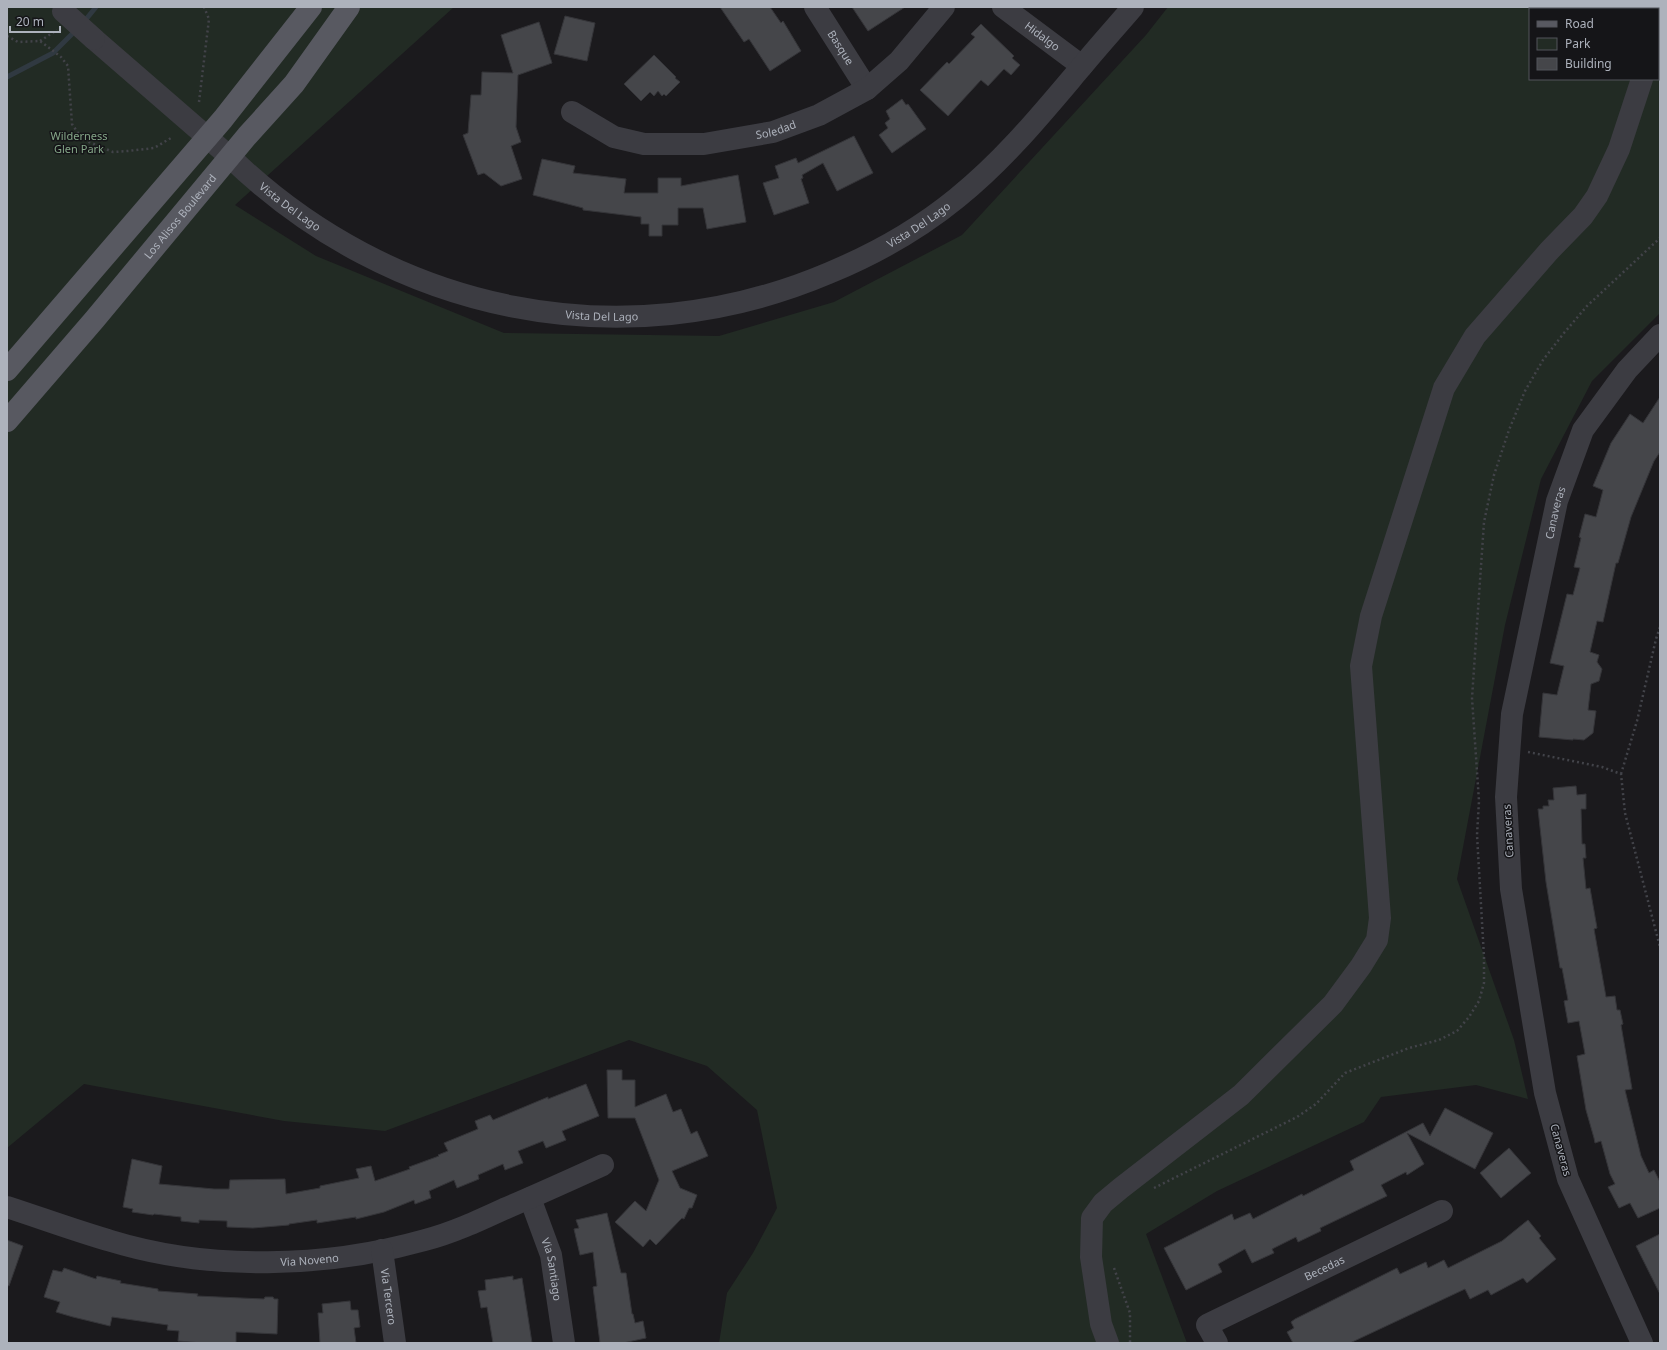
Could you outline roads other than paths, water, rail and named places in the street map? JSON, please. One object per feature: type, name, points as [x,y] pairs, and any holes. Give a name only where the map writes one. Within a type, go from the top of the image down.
[{"type":"main road","points":[[7,370],[223,119],[311,7]]},
{"type":"main road","name":"Los Alisos Boulevard","points":[[7,421],[247,136],[294,84],[349,7]]},
{"type":"street","name":"Basque","points":[[814,7],[867,88]]},
{"type":"street","name":"Soledad","points":[[572,112],[614,137],[644,144],[704,144],[773,132],[819,114],[867,88],[899,61],[944,7]]},
{"type":"street","name":"Hidalgo","points":[[1003,7],[1082,66]]},
{"type":"street","name":"Vista Del Lago","points":[[60,9],[230,156],[248,174],[324,231],[384,264],[434,285],[463,295],[546,312],[597,317],[643,317],[680,314],[752,300],[798,286],[848,265],[884,247],[919,226],[956,199],[992,168],[1031,127],[1133,7]]},
{"type":"street","points":[[1108,1343],[1101,1324],[1091,1256],[1092,1218],[1103,1203],[1121,1188],[1241,1095],[1333,1004],[1361,966],[1377,940],[1380,918],[1361,666],[1374,609],[1444,388],[1475,336],[1549,251],[1583,216],[1596,196],[1619,149],[1642,80]]},
{"type":"street","name":"Canaveras","points":[[1642,1343],[1568,1179],[1546,1093],[1511,889],[1506,797],[1512,714],[1557,501],[1583,430],[1627,370],[1660,335]]},
{"type":"street","name":"Via Noveno","points":[[7,1207],[112,1242],[162,1253],[213,1260],[269,1262],[321,1260],[382,1250],[432,1238],[467,1226],[603,1165]]},
{"type":"street","name":"Via Santiago","points":[[530,1198],[551,1255],[564,1343]]},
{"type":"street","name":"Becedas","points":[[1212,1334],[1442,1212]]},
{"type":"street","name":"Via Tercero","points":[[382,1250],[395,1343]]},
{"type":"waterway","points":[[83,23],[96,7]]},
{"type":"waterway","points":[[7,77],[53,53],[76,30]]},
{"type":"park label","name":"Wilderness Glen Park","points":[[79,142]]}]
